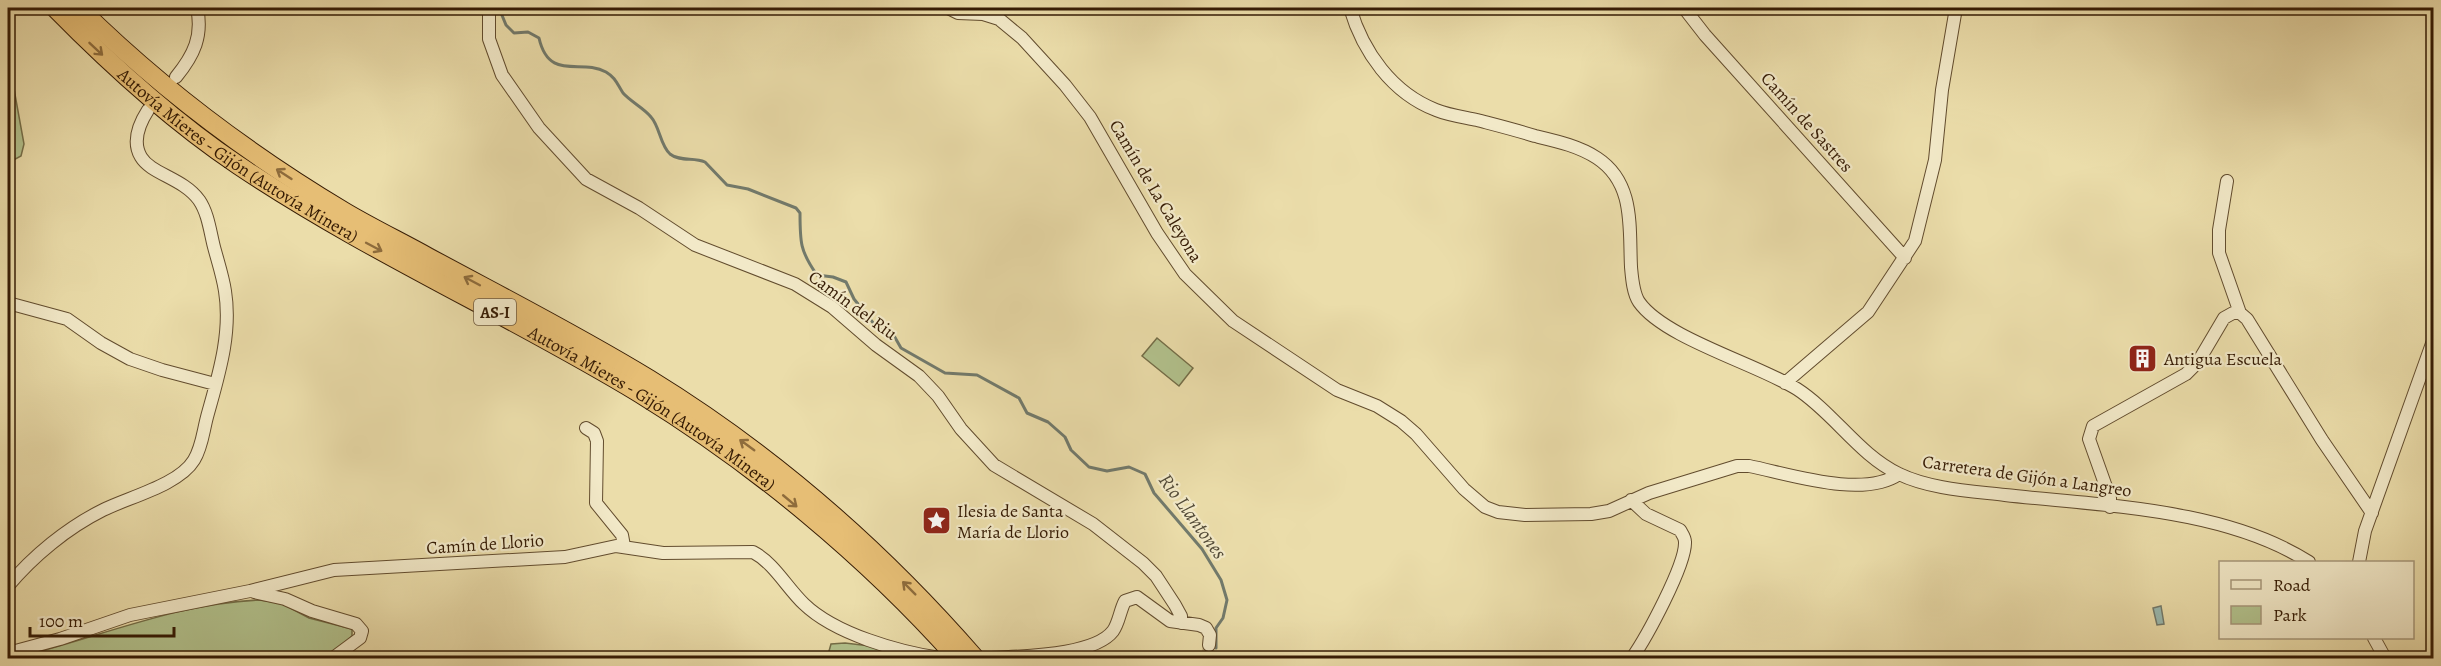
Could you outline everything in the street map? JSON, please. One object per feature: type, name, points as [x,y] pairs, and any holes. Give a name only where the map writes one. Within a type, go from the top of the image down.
[{"type":"highway","name":"Autovía Mieres - Gijón (Autovía Minera)","points":[[55,8],[158,104],[236,164],[337,227],[563,348],[713,441],[756,473],[853,554],[929,627],[957,658]]},
{"type":"highway","name":"Autovía Mieres - Gijón (Autovía Minera)","points":[[79,8],[169,90],[247,150],[346,213],[570,333],[650,380],[723,428],[766,460],[863,541],[950,629],[975,658]]},
{"type":"street","points":[[176,77],[190,60],[198,41],[199,19],[196,8]]},
{"type":"street","name":"Camín del Riu","points":[[489,8],[489,39],[502,75],[539,128],[580,174],[597,187],[639,208],[695,245],[795,284],[832,307],[876,345],[919,376],[938,396],[961,429],[994,465],[1093,524],[1143,563],[1156,576],[1175,605],[1181,623]]},
{"type":"street","name":"Camín de La Caleyona","points":[[948,8],[958,13],[984,11],[999,19],[1009,26],[1065,84],[1090,117],[1157,233],[1185,274],[1233,321],[1336,390],[1377,406],[1401,421],[1416,434],[1464,489],[1485,507],[1498,512],[1525,515],[1591,514],[1609,511],[1631,500],[1737,466],[1759,468],[1834,485],[1876,481],[1893,478],[1899,474]]},
{"type":"street","name":"Carretera de Gijón a Langreo","points":[[1350,8],[1371,54],[1386,76],[1408,96],[1437,111],[1569,144],[1595,156],[1610,167],[1623,187],[1629,208],[1632,279],[1638,301],[1655,318],[1677,331],[1785,383],[1815,403],[1855,440],[1899,474],[1929,484],[2170,514],[2260,537],[2306,561]]},
{"type":"street","name":"Camín de Sastres","points":[[1684,8],[1705,35],[1905,258]]},
{"type":"street","points":[[1785,383],[1868,312],[1915,241],[1935,160],[1942,90],[1956,8]]},
{"type":"street","points":[[8,586],[33,558],[83,522],[102,510],[183,473],[191,465],[203,440],[224,350],[227,325],[226,292],[205,209],[197,198],[177,180],[148,166],[140,156],[137,142],[138,130],[148,110]]},
{"type":"street","points":[[2227,181],[2219,230],[2219,253],[2240,313],[2247,319],[2322,440],[2372,513]]},
{"type":"street","points":[[8,303],[67,320],[130,359],[215,384]]},
{"type":"street","points":[[2110,507],[2110,498],[2089,439],[2093,426],[2186,374],[2198,362],[2224,318],[2233,313],[2240,313]]},
{"type":"street","points":[[2360,561],[2365,531],[2433,338]]},
{"type":"street","points":[[586,428],[594,433],[597,441],[596,503],[622,535],[624,546]]},
{"type":"street","points":[[1631,500],[1646,514],[1680,530],[1685,543],[1678,569],[1648,633],[1632,658]]},
{"type":"street","name":"Camín de Llorio","points":[[8,652],[60,639],[130,615],[250,591],[334,570],[565,557],[624,546],[672,554],[753,552],[764,559],[814,613],[881,644],[940,658]]},
{"type":"street","points":[[250,591],[285,599],[312,611],[356,624],[362,630],[360,638],[333,658]]},
{"type":"street","points":[[992,658],[1048,654],[1099,642],[1113,632],[1125,601],[1137,597],[1165,618],[1206,628],[1210,635],[1209,645]]},
{"type":"street","points":[[2375,639],[2385,658]]},
{"type":"green space","points":[[8,85],[14,89],[24,144],[21,156],[8,163]]},
{"type":"green space","points":[[1157,338],[1193,368],[1179,386],[1142,356]]},
{"type":"green space","points":[[259,600],[281,603],[309,618],[352,629],[352,636],[326,658],[15,658],[167,615],[197,608]]},
{"type":"green space","points":[[831,644],[870,646],[908,658],[827,658]]},
{"type":"water","points":[[2161,606],[2164,624],[2157,625],[2153,608]]},
{"type":"waterway","name":"Rio Llantones","points":[[499,8],[506,25],[514,33],[528,32],[539,38],[550,60],[567,66],[596,68],[609,74],[623,93],[651,117],[670,154],[678,158],[705,162],[727,185],[748,189],[796,208],[800,213],[804,252],[817,275],[833,277],[846,282],[854,299],[878,329],[893,334],[901,348],[945,373],[977,375],[1019,398],[1027,413],[1048,422],[1065,437],[1071,450],[1089,467],[1107,471],[1129,467],[1145,474],[1154,493],[1202,549],[1221,580],[1227,600],[1223,618],[1216,628],[1216,648]]},
{"type":"tunnel","points":[[1207,658],[1209,645]]},
{"type":"place","name":"Antigua Escuela","points":[[2143,359]]},
{"type":"place","name":"Ilesia de Santa María de Llorio","points":[[936,521]]}]
